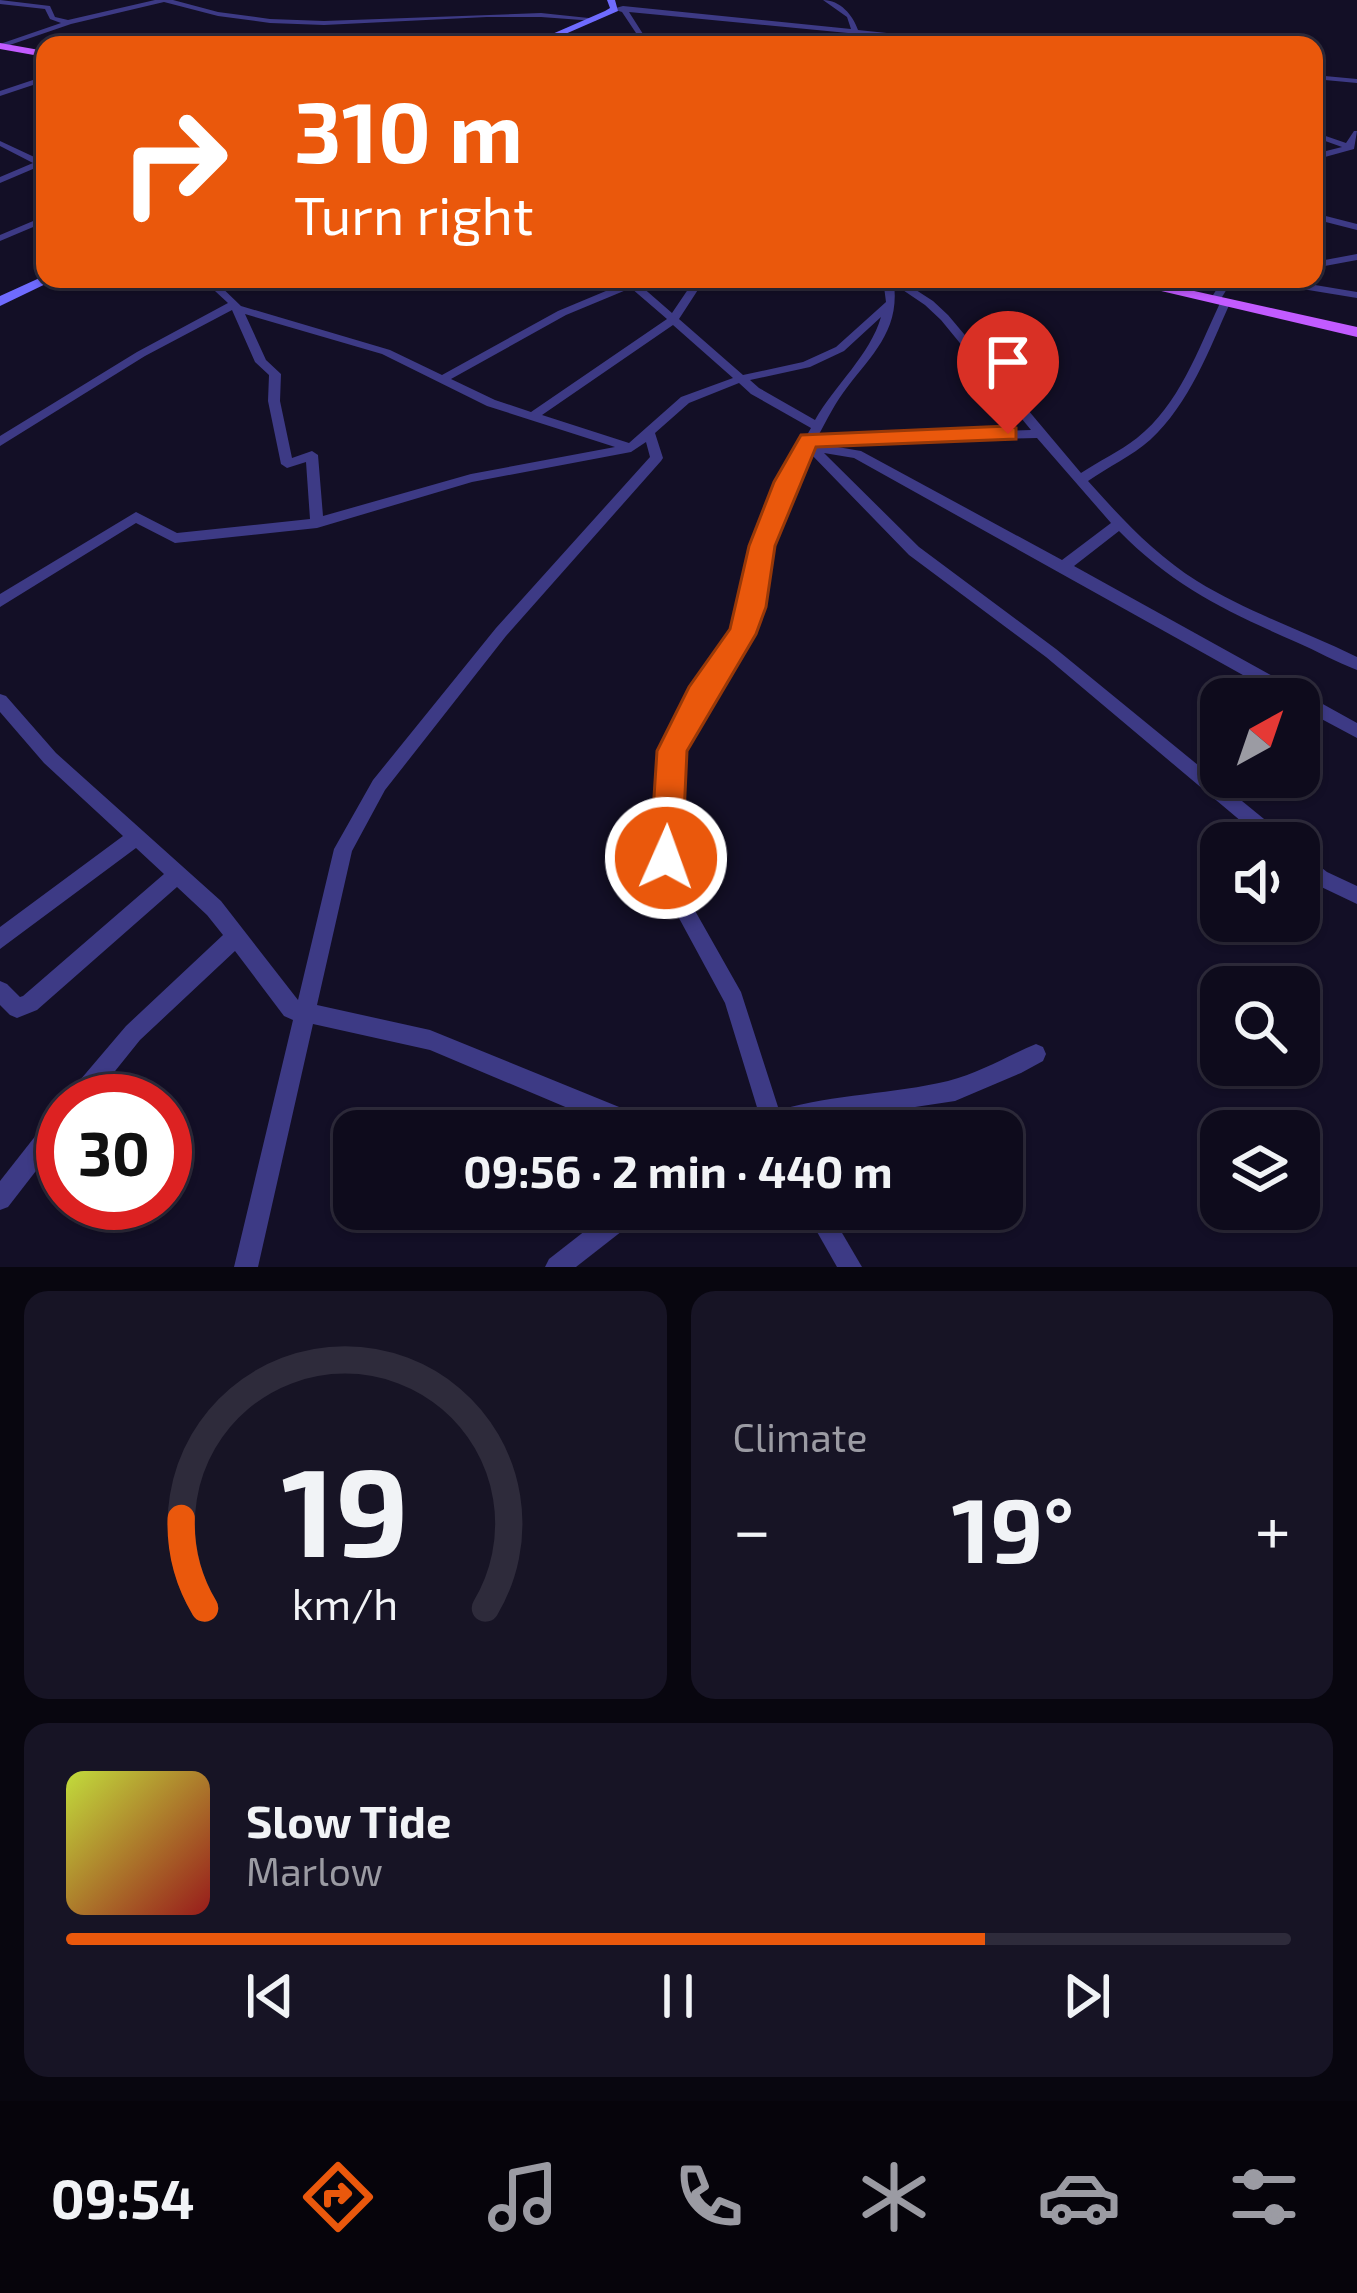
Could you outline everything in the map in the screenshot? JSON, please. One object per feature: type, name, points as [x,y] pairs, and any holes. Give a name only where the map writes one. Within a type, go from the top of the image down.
[{"type":"main road","points":[[555,36],[616,6]]},
{"type":"main road","points":[[1,46],[36,52]]},
{"type":"main road","points":[[0,302],[36,285]]},
{"type":"main road","points":[[1160,288],[1357,332]]},
{"type":"street","points":[[1,46],[68,22],[164,0],[231,17],[282,21],[470,10],[595,19]]},
{"type":"street","points":[[826,1],[841,0]]},
{"type":"street","points":[[826,1],[850,16],[855,30]]},
{"type":"street","points":[[0,2],[48,8],[52,18],[68,22]]},
{"type":"street","points":[[616,6],[913,36]]},
{"type":"street","points":[[616,6],[640,36]]},
{"type":"street","points":[[849,36],[855,30]]},
{"type":"street","points":[[1323,78],[1357,81]]},
{"type":"street","points":[[0,94],[36,81]]},
{"type":"street","points":[[1323,137],[1352,148],[1357,133]]},
{"type":"street","points":[[0,142],[36,160]]},
{"type":"street","points":[[0,180],[36,167]]},
{"type":"street","points":[[1323,218],[1357,227]]},
{"type":"street","points":[[0,238],[36,223]]},
{"type":"street","points":[[1323,263],[1357,256]]},
{"type":"street","points":[[217,288],[236,306],[261,362],[274,374],[274,401],[287,464],[312,455],[317,523]]},
{"type":"street","points":[[445,378],[614,288]]},
{"type":"street","points":[[637,288],[811,440],[924,560],[1051,653],[1255,822]]},
{"type":"street","points":[[531,417],[673,320],[694,288]]},
{"type":"street","points":[[762,1110],[734,999],[676,896],[666,858],[672,751],[699,695],[742,634],[753,607],[762,546],[811,440],[881,336],[890,288]]},
{"type":"street","points":[[908,288],[931,300],[955,323],[1041,434],[1160,562],[1206,596],[1357,664]]},
{"type":"street","points":[[1083,478],[1145,438],[1175,404],[1225,288]]},
{"type":"street","points":[[1315,288],[1357,295]]},
{"type":"street","points":[[0,601],[136,517],[175,538],[317,523],[471,478],[653,444],[685,400],[740,379],[806,365],[840,349],[891,303]]},
{"type":"street","points":[[0,442],[142,354],[236,306],[386,352],[531,417],[631,448]]},
{"type":"street","points":[[840,349],[861,366]]},
{"type":"street","points":[[811,440],[1041,434]]},
{"type":"street","points":[[811,440],[857,454],[1357,731]]},
{"type":"street","points":[[245,1267],[344,848],[379,785],[542,582],[657,458],[653,444]]},
{"type":"street","points":[[1063,567],[1121,522]]},
{"type":"street","points":[[0,701],[50,758],[178,874],[236,936],[291,1009],[362,1022],[467,1052],[600,1110]]},
{"type":"street","points":[[0,939],[135,838]]},
{"type":"street","points":[[1320,872],[1357,895]]},
{"type":"street","points":[[0,991],[17,1009],[30,1003],[178,874]]},
{"type":"street","points":[[99,1074],[133,1033],[236,936]]},
{"type":"street","points":[[821,1110],[843,1103],[944,1093],[993,1077],[1036,1054]]},
{"type":"street","points":[[0,1199],[36,1153]]},
{"type":"street","points":[[557,1267],[605,1230]]},
{"type":"street","points":[[828,1230],[850,1267]]},
{"type":"route","points":[[666,858],[672,751],[699,695],[742,634],[753,607],[762,546],[785,482],[809,440],[1008,434]]}]
